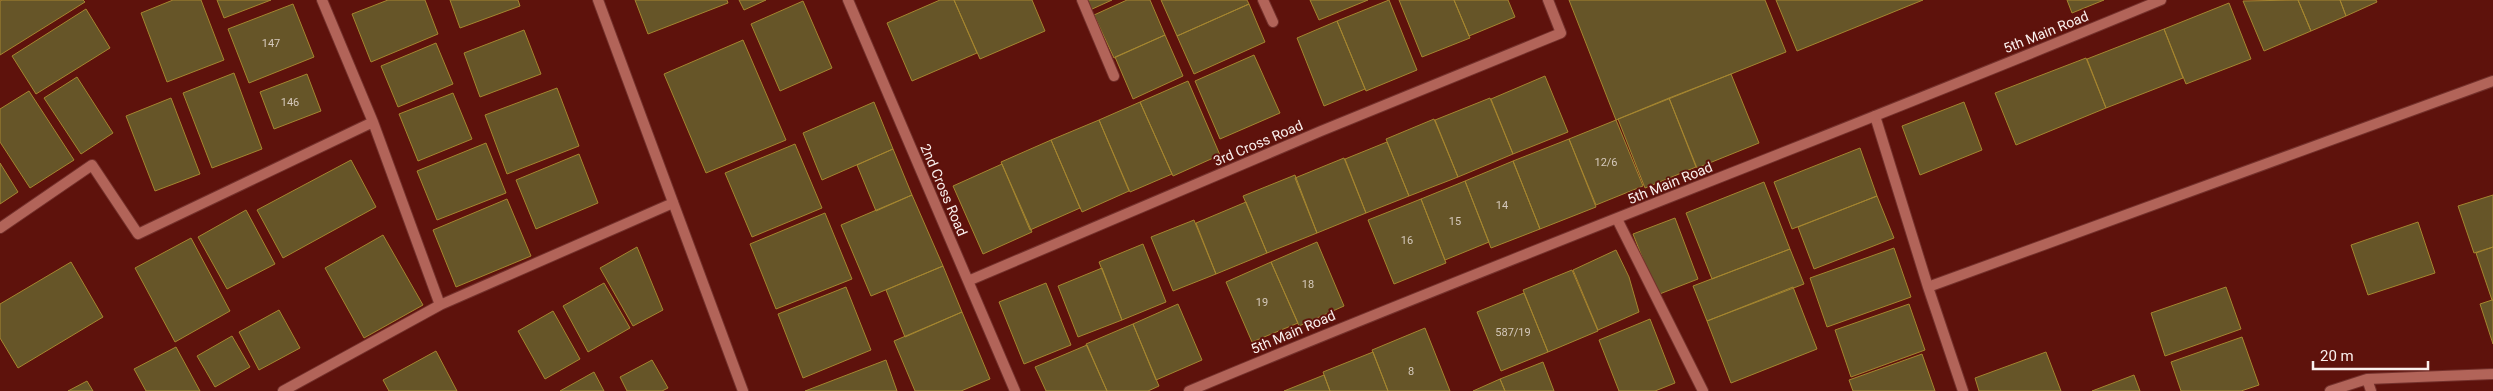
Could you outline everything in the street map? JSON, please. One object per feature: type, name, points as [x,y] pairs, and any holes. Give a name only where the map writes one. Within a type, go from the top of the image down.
[{"type":"street","points":[[322,0],[373,122],[440,305]]},
{"type":"street","points":[[598,0],[743,391]]},
{"type":"street","points":[[1082,0],[1114,76]]},
{"type":"street","points":[[1263,0],[1273,22]]},
{"type":"street","name":"3rd Cross Road","points":[[968,281],[1312,135],[1561,33],[1548,0]]},
{"type":"street","name":"5th Main Road","points":[[1189,391],[1370,315],[1617,219],[2161,0]]},
{"type":"street","name":"2nd Cross Road","points":[[851,1],[1015,391]]},
{"type":"street","points":[[1928,287],[2493,81]]},
{"type":"street","points":[[1875,116],[1928,287],[1963,391]]},
{"type":"street","points":[[0,228],[92,165],[138,234],[373,122]]},
{"type":"street","points":[[283,391],[440,305],[673,203]]},
{"type":"street","points":[[1617,219],[1701,390]]},
{"type":"street","points":[[2330,391],[2367,379],[2493,374]]},
{"type":"street","points":[[2367,379],[2371,391]]},
{"type":"building","points":[[83,0],[85,2],[0,55],[0,1]]},
{"type":"building","points":[[173,0],[201,0],[224,60],[167,82],[141,13]]},
{"type":"building","points":[[217,0],[271,0],[224,18]]},
{"type":"building","points":[[388,0],[425,0],[438,34],[371,62],[352,14]]},
{"type":"building","points":[[450,0],[518,0],[520,6],[460,28]]},
{"type":"building","points":[[635,0],[727,0],[728,3],[648,34]]},
{"type":"building","points":[[739,0],[766,0],[744,10]]},
{"type":"building","points":[[940,0],[954,0],[977,53],[912,81],[887,23]]},
{"type":"building","points":[[954,0],[1032,0],[1045,31],[980,59]]},
{"type":"building","points":[[1085,0],[1112,0],[1090,10]]},
{"type":"building","points":[[1127,0],[1150,0],[1165,35],[1114,58],[1094,15]]},
{"type":"building","points":[[1161,0],[1247,0],[1249,4],[1177,36]]},
{"type":"building","points":[[1310,0],[1368,0],[1319,20]]},
{"type":"building","points":[[1389,0],[1417,70],[1366,91],[1337,21]]},
{"type":"building","points":[[1399,0],[1454,0],[1470,38],[1422,57]]},
{"type":"building","points":[[1454,0],[1508,0],[1515,17],[1469,36]]},
{"type":"building","points":[[1569,0],[1765,0],[1786,52],[1616,120]]},
{"type":"building","points":[[1776,0],[1923,0],[1797,51]]},
{"type":"building","points":[[2067,0],[2104,0],[2072,13]]},
{"type":"building","points":[[2298,0],[2311,31],[2264,51],[2243,1]]},
{"type":"building","points":[[2298,0],[2340,0],[2346,16],[2311,31]]},
{"type":"building","points":[[2340,0],[2376,0],[2377,2],[2346,16]]},
{"type":"building","points":[[803,1],[832,68],[780,91],[751,24]]},
{"type":"building","points":[[2229,3],[2251,59],[2186,84],[2164,29]]},
{"type":"building","points":[[293,4],[314,57],[249,83],[228,29]]},
{"type":"building","points":[[1249,4],[1265,42],[1194,74],[1177,36]]},
{"type":"building","points":[[86,9],[110,48],[36,94],[12,56]]},
{"type":"building","points":[[1337,21],[1365,89],[1324,106],[1297,38]]},
{"type":"building","points":[[2164,29],[2183,78],[2106,108],[2087,59]]},
{"type":"building","points":[[524,30],[541,74],[480,97],[464,53]]},
{"type":"building","points":[[1165,35],[1183,76],[1133,99],[1115,57]]},
{"type":"building","points":[[743,40],[786,140],[706,173],[664,74]]},
{"type":"building","points":[[436,43],[453,84],[398,107],[381,66]]},
{"type":"building","points":[[1254,55],[1280,113],[1220,139],[1195,81]]},
{"type":"building","points":[[2086,58],[2106,108],[2016,145],[1995,93]]},
{"type":"building","points":[[234,73],[262,149],[212,168],[183,93]]},
{"type":"building","points":[[307,74],[321,111],[274,129],[260,92]]},
{"type":"building","points":[[1731,74],[1759,143],[1697,168],[1669,98]]},
{"type":"building","points":[[1545,76],[1568,132],[1513,154],[1491,99]]},
{"type":"building","points":[[77,77],[113,133],[81,154],[44,98]]},
{"type":"building","points":[[1188,81],[1220,155],[1173,176],[1140,102]]},
{"type":"building","points":[[557,88],[579,146],[507,174],[485,115]]},
{"type":"building","points":[[29,91],[74,160],[30,188],[0,142],[0,109]]},
{"type":"building","points":[[453,93],[472,139],[418,161],[399,114]]},
{"type":"building","points":[[171,98],[200,174],[155,191],[126,116]]},
{"type":"building","points":[[1490,98],[1513,154],[1458,177],[1435,120]]},
{"type":"building","points":[[1669,98],[1696,167],[1645,188],[1618,119]]},
{"type":"building","points":[[874,102],[893,149],[822,180],[803,133]]},
{"type":"building","points":[[1140,102],[1172,174],[1130,192],[1099,120]]},
{"type":"building","points":[[1964,102],[1982,150],[1920,175],[1902,126]]},
{"type":"building","points":[[1434,119],[1458,177],[1409,196],[1386,139]]},
{"type":"building","points":[[1099,120],[1129,191],[1082,212],[1051,140]]},
{"type":"building","points":[[1616,120],[1643,186],[1596,205],[1569,139]]},
{"type":"building","points":[[1569,139],[1596,207],[1540,229],[1513,161]]},
{"type":"building","points":[[1051,140],[1080,208],[1030,230],[1001,162]]},
{"type":"building","points":[[1387,142],[1409,196],[1366,213],[1345,159]]},
{"type":"building","points":[[486,143],[506,193],[437,220],[417,171]]},
{"type":"building","points":[[795,144],[822,208],[752,237],[725,173]]},
{"type":"building","points":[[1860,148],[1877,196],[1792,229],[1774,182]]},
{"type":"building","points":[[893,149],[912,195],[876,211],[857,165]]},
{"type":"building","points":[[579,154],[598,203],[536,229],[516,180]]},
{"type":"building","points":[[1344,158],[1366,213],[1317,233],[1295,178]]},
{"type":"building","points":[[351,160],[376,207],[283,258],[257,210]]},
{"type":"building","points":[[1513,161],[1540,229],[1491,248],[1465,181]]},
{"type":"building","points":[[0,163],[18,192],[0,204]]},
{"type":"building","points":[[1002,164],[1032,232],[983,254],[953,186]]},
{"type":"building","points":[[1295,175],[1317,233],[1267,253],[1243,196]]},
{"type":"building","points":[[1465,181],[1489,242],[1445,260],[1421,199]]},
{"type":"building","points":[[1764,182],[1790,249],[1712,279],[1686,213]]},
{"type":"building","points":[[912,195],[943,266],[871,296],[841,225]]},
{"type":"building","points":[[2493,195],[2493,247],[2474,253],[2458,206]]},
{"type":"building","points":[[1877,196],[1894,238],[1814,269],[1798,227]]},
{"type":"building","points":[[507,199],[531,256],[456,287],[433,230]]},
{"type":"building","points":[[1421,199],[1446,263],[1394,284],[1368,220]]},
{"type":"building","points":[[1246,202],[1267,253],[1216,274],[1196,223]]},
{"type":"building","points":[[246,210],[275,264],[227,289],[198,237]]},
{"type":"building","points":[[825,213],[852,279],[776,309],[750,244]]},
{"type":"building","points":[[1675,218],[1698,279],[1657,295],[1633,234]]},
{"type":"building","points":[[1194,220],[1216,274],[1173,291],[1151,237]]},
{"type":"building","points":[[2418,222],[2435,273],[2368,295],[2351,245]]},
{"type":"building","points":[[383,235],[423,305],[364,338],[325,268]]},
{"type":"building","points":[[191,238],[230,311],[175,342],[135,268]]},
{"type":"building","points":[[1317,242],[1344,306],[1299,326],[1271,262]]},
{"type":"building","points":[[1143,244],[1166,302],[1122,320],[1099,262]]},
{"type":"building","points":[[637,247],[663,310],[633,326],[600,268]]},
{"type":"building","points":[[2493,247],[2493,300],[2492,300],[2476,253]]},
{"type":"building","points":[[1894,248],[1911,297],[1827,327],[1810,278]]},
{"type":"building","points":[[1790,249],[1804,284],[1707,321],[1693,286]]},
{"type":"building","points":[[1616,250],[1629,277],[1639,312],[1598,330],[1573,270]]},
{"type":"building","points":[[71,262],[103,317],[18,368],[0,338],[0,304]]},
{"type":"building","points":[[1271,262],[1298,323],[1252,342],[1226,282]]},
{"type":"building","points":[[943,266],[962,312],[905,337],[886,290]]},
{"type":"building","points":[[1102,268],[1122,320],[1078,337],[1058,286]]},
{"type":"building","points":[[1572,270],[1598,331],[1548,352],[1523,290]]},
{"type":"building","points":[[604,283],[630,328],[588,352],[563,306]]},
{"type":"building","points":[[1046,283],[1071,345],[1024,364],[999,302]]},
{"type":"building","points":[[846,287],[871,350],[803,378],[778,314]]},
{"type":"building","points":[[1793,287],[1817,349],[1731,383],[1707,321]]},
{"type":"building","points":[[2226,287],[2241,329],[2165,356],[2151,313]]},
{"type":"building","points":[[1524,293],[1548,352],[1501,371],[1477,312]]},
{"type":"building","points":[[2493,300],[2493,344],[2480,304]]},
{"type":"building","points":[[1178,304],[1202,360],[1156,380],[1133,324]]},
{"type":"building","points":[[1909,304],[1925,350],[1851,377],[1835,330]]},
{"type":"building","points":[[279,310],[300,348],[259,370],[239,332]]},
{"type":"building","points":[[553,311],[580,359],[545,379],[518,331]]},
{"type":"building","points":[[962,312],[990,379],[961,391],[915,391],[894,341]]},
{"type":"building","points":[[1650,319],[1675,383],[1655,391],[1619,391],[1599,340]]},
{"type":"building","points":[[1133,324],[1159,386],[1148,391],[1107,391],[1086,344]]},
{"type":"building","points":[[1425,328],[1450,391],[1388,391],[1372,350]]},
{"type":"building","points":[[232,336],[250,367],[215,387],[197,356]]},
{"type":"building","points":[[2242,337],[2259,385],[2241,391],[2181,391],[2171,362]]},
{"type":"building","points":[[1087,345],[1107,391],[1046,391],[1035,367]]},
{"type":"building","points":[[176,347],[200,391],[146,391],[134,369]]},
{"type":"building","points":[[436,351],[457,391],[389,391],[383,380]]},
{"type":"building","points":[[1373,352],[1388,391],[1330,391],[1323,372]]},
{"type":"building","points":[[2046,352],[2061,391],[1979,391],[1975,378]]},
{"type":"building","points":[[1922,354],[1935,391],[1853,391],[1849,380]]},
{"type":"building","points":[[652,360],[668,388],[662,391],[627,391],[620,377]]},
{"type":"building","points":[[886,360],[897,391],[805,391]]},
{"type":"building","points":[[1543,362],[1554,391],[1505,391],[1500,379]]},
{"type":"building","points":[[594,372],[604,391],[560,391]]},
{"type":"building","points":[[1324,375],[1330,391],[1284,391]]},
{"type":"building","points":[[2134,375],[2140,391],[2092,391]]},
{"type":"building","points":[[1500,379],[1505,391],[1473,391]]},
{"type":"building","points":[[87,381],[93,391],[68,391]]}]
